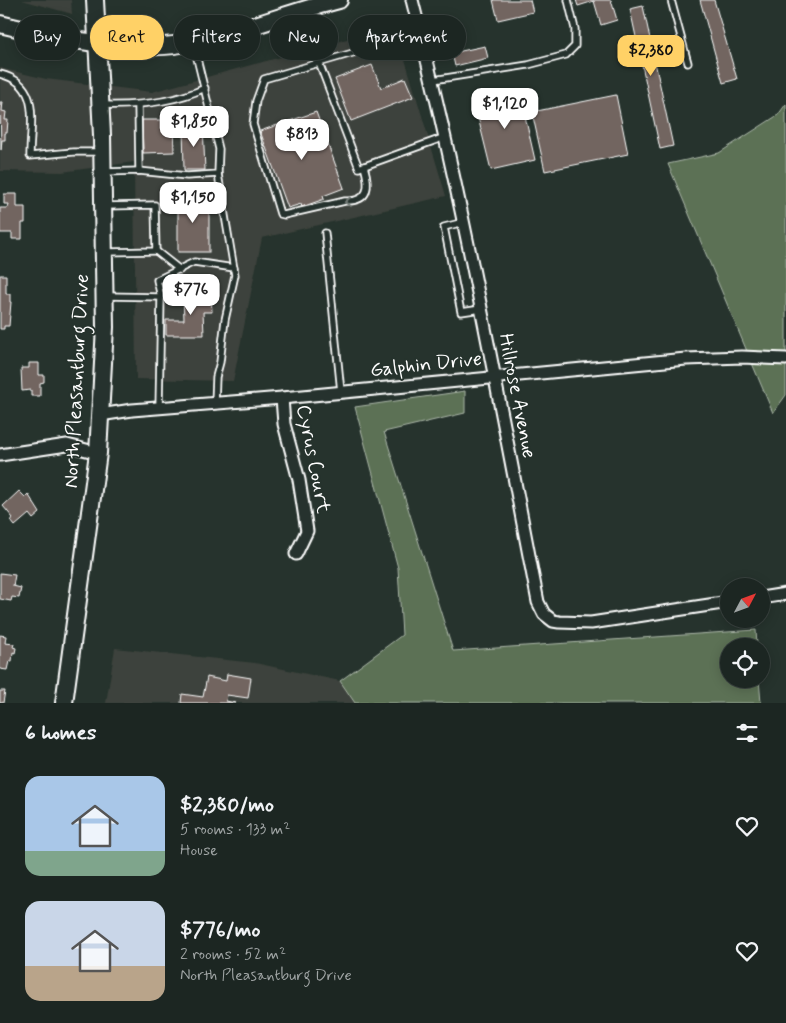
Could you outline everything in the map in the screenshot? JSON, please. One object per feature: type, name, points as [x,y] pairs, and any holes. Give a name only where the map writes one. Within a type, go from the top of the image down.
[{"type":"main road","name":"North Pleasantburg Drive","points":[[95,0],[96,15]]},
{"type":"main road","points":[[260,23],[339,0]]},
{"type":"main road","points":[[0,24],[90,41]]},
{"type":"main road","name":"North Pleasantburg Drive","points":[[64,703],[98,452],[105,327],[102,152],[98,60]]},
{"type":"street","name":"Hillrose Avenue","points":[[412,0],[416,15]]},
{"type":"street","name":"Hillrose Avenue","points":[[428,60],[464,222],[538,602],[548,618],[559,622],[591,623],[720,603]]},
{"type":"street","name":"Galphin Drive","points":[[100,415],[686,359],[786,359]]},
{"type":"street","name":"Cyrus Court","points":[[282,398],[284,424],[300,480],[308,530],[296,554]]},
{"type":"street","points":[[0,456],[67,445],[98,452]]},
{"type":"street","points":[[770,597],[786,594]]},
{"type":"lane","points":[[433,80],[528,65],[566,55],[575,46],[575,29],[568,0]]},
{"type":"lane","points":[[671,0],[688,63]]},
{"type":"lane","points":[[299,11],[359,168],[445,137]]},
{"type":"lane","points":[[348,54],[264,80],[256,101],[253,124],[280,214],[284,215],[345,202],[354,202],[362,198],[367,188],[364,166]]},
{"type":"lane","points":[[197,60],[219,149],[218,174],[235,275],[225,320],[220,362],[216,377],[215,403]]},
{"type":"lane","points":[[0,74],[16,80],[30,97],[30,156],[73,152],[102,152]]},
{"type":"lane","points":[[100,105],[138,105],[189,96],[205,88]]},
{"type":"lane","points":[[138,105],[140,171]]},
{"type":"lane","points":[[102,172],[140,171],[187,176],[218,174]]},
{"type":"lane","points":[[103,206],[155,205],[156,251]]},
{"type":"lane","points":[[464,222],[444,227],[460,312],[481,309]]},
{"type":"lane","points":[[326,233],[342,392]]},
{"type":"lane","points":[[104,252],[156,251],[180,270]]},
{"type":"lane","points":[[159,408],[160,297],[157,280],[194,262],[234,268]]},
{"type":"lane","points":[[105,296],[160,297]]},
{"type":"shaded area","points":[[22,0],[71,0],[72,14]]},
{"type":"shaded area","points":[[348,39],[348,60],[405,60],[446,196],[262,238],[233,381],[136,379],[134,162],[62,172],[0,171],[0,68],[46,79],[152,92],[270,60],[338,60],[338,41]]},
{"type":"shaded area","points":[[115,648],[255,663],[340,681],[355,703],[106,703]]},
{"type":"green space","points":[[786,104],[786,395],[773,413],[668,164],[719,153],[778,115]]},
{"type":"green space","points":[[465,391],[465,413],[384,432],[453,651],[756,630],[756,638],[720,638],[720,688],[760,688],[761,703],[355,703],[340,681],[402,635],[398,568],[355,407]]},
{"type":"building","points":[[493,0],[530,0],[533,12],[498,20]]},
{"type":"building","points":[[576,0],[611,0],[617,20],[601,25],[594,1],[578,6]]},
{"type":"building","points":[[700,0],[714,0],[737,79],[723,83]]},
{"type":"building","points":[[643,6],[673,146],[660,149],[630,9]]},
{"type":"building","points":[[485,46],[488,58],[455,66],[454,60],[466,60],[466,50]]},
{"type":"building","points":[[372,65],[381,88],[405,78],[413,97],[351,121],[335,79]]},
{"type":"building","points":[[519,90],[535,160],[491,170],[474,101]]},
{"type":"building","points":[[616,95],[628,154],[545,171],[532,112]]},
{"type":"building","points":[[0,102],[3,102],[2,111],[6,112],[5,120],[8,120],[7,133],[5,133],[5,140],[2,140],[1,150]]},
{"type":"building","points":[[316,112],[344,188],[323,196],[324,199],[302,207],[301,204],[288,208],[260,131]]},
{"type":"building","points":[[142,120],[173,120],[174,152],[143,153]]},
{"type":"building","points":[[183,125],[203,125],[205,170],[184,170]]},
{"type":"building","points":[[4,194],[17,194],[17,207],[25,207],[22,239],[12,239],[12,233],[0,233],[0,208],[8,208],[9,204],[4,204]]},
{"type":"building","points":[[178,197],[209,197],[209,252],[178,252]]},
{"type":"building","points":[[0,275],[6,275],[6,294],[10,294],[11,302],[9,326],[4,326],[4,329],[0,329]]},
{"type":"building","points":[[183,293],[203,293],[203,296],[211,296],[212,312],[203,312],[204,335],[166,335],[166,320],[184,320]]},
{"type":"building","points":[[29,363],[39,363],[39,375],[44,375],[44,382],[40,383],[40,396],[31,396],[31,390],[22,391],[21,368],[29,368]]},
{"type":"building","points":[[19,491],[25,497],[28,494],[40,513],[33,519],[29,514],[15,526],[11,521],[13,518],[3,506]]},
{"type":"building","points":[[0,573],[15,575],[13,586],[21,588],[19,598],[12,597],[11,601],[0,599]]},
{"type":"building","points":[[0,635],[6,636],[5,643],[14,644],[13,647],[16,648],[15,653],[13,652],[12,661],[9,661],[7,670],[0,669]]},
{"type":"building","points":[[227,674],[251,678],[248,698],[227,695],[226,701],[236,703],[181,703],[182,694],[203,697],[207,677],[226,681]]},
{"type":"building","points":[[0,691],[5,691],[3,703],[0,703]]}]
